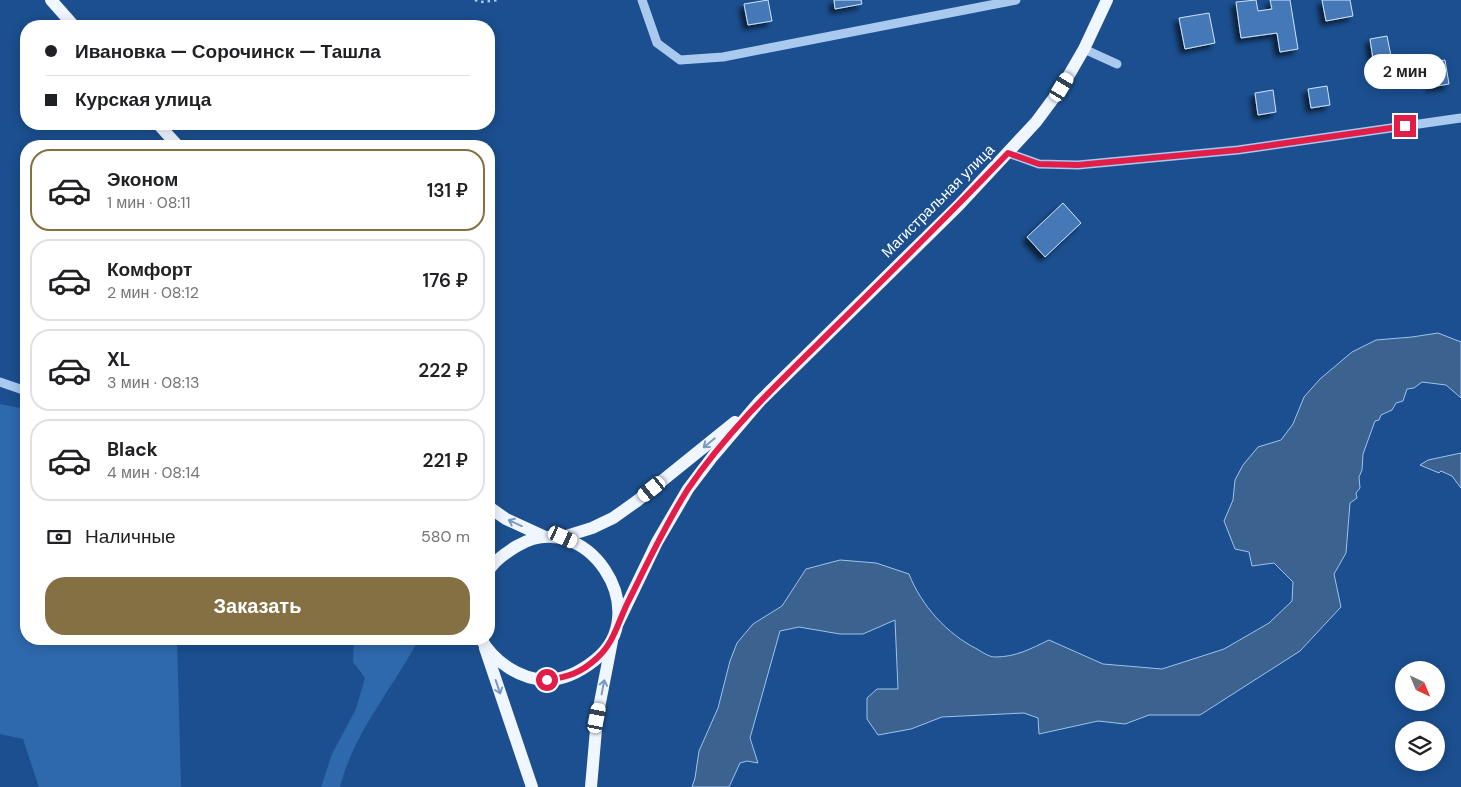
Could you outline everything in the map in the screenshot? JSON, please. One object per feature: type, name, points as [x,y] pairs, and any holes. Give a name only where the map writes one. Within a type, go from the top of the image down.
[{"type":"main road","points":[[51,0],[69,20]]},
{"type":"main road","name":"Магистральная улица","points":[[612,640],[618,623],[657,542],[688,489],[713,456],[760,401],[952,212],[1036,122],[1062,87],[1084,49],[1107,0]]},
{"type":"main road","points":[[163,130],[173,140]]},
{"type":"main road","name":"Магистральная улица","points":[[563,537],[592,528],[613,518],[637,501],[760,401]]},
{"type":"main road","points":[[495,511],[506,519],[543,536]]},
{"type":"main road","points":[[495,563],[507,552],[524,542],[543,536],[563,537],[579,545],[592,555],[604,569],[613,584],[618,601],[618,623]]},
{"type":"main road","points":[[486,645],[496,658],[512,670],[528,677],[547,680],[566,678],[582,670],[598,658],[612,640]]},
{"type":"main road","points":[[591,787],[597,718],[612,640]]},
{"type":"main road","points":[[484,645],[532,787]]},
{"type":"street","points":[[642,0],[657,43],[680,60],[723,57],[1016,0]]},
{"type":"street","points":[[1084,49],[1117,64]]},
{"type":"street","points":[[1008,153],[1039,164],[1078,165],[1238,150],[1461,118]]},
{"type":"street","points":[[0,382],[20,389]]},
{"type":"path","points":[[475,0],[480,2],[500,0]]},
{"type":"shaded area","points":[[1438,333],[1461,342],[1461,398],[1446,385],[1422,382],[1414,388],[1407,389],[1403,401],[1396,403],[1392,410],[1381,415],[1379,420],[1375,421],[1363,454],[1362,470],[1359,477],[1360,488],[1356,493],[1357,498],[1350,503],[1346,553],[1334,574],[1341,607],[1300,651],[1200,715],[1149,715],[1125,724],[1098,721],[1039,734],[1038,718],[1024,713],[942,717],[911,729],[878,735],[867,719],[867,698],[877,689],[898,689],[895,620],[863,634],[840,634],[799,627],[780,631],[750,738],[758,763],[747,761],[740,763],[729,787],[692,787],[699,751],[718,708],[730,661],[737,643],[753,624],[782,606],[806,569],[840,560],[876,563],[909,574],[920,597],[945,627],[966,643],[993,657],[1016,654],[1049,640],[1103,664],[1162,669],[1224,649],[1269,623],[1292,601],[1293,582],[1274,563],[1252,566],[1249,552],[1235,549],[1224,521],[1233,500],[1235,480],[1243,465],[1258,447],[1281,440],[1293,424],[1304,397],[1320,379],[1352,352],[1376,340]]},
{"type":"shaded area","points":[[0,404],[20,408],[20,645],[177,645],[181,787],[39,787],[23,739],[0,734]]},
{"type":"shaded area","points":[[1461,453],[1461,488],[1452,476],[1420,465],[1428,460]]},
{"type":"shaded area","points":[[354,645],[416,645],[364,729],[346,767],[340,787],[321,787],[332,754],[356,709],[365,678],[353,662]]},
{"type":"building","points":[[768,0],[772,21],[748,25],[744,4]]},
{"type":"building","points":[[834,0],[861,0],[862,4],[835,9]]},
{"type":"building","points":[[1256,0],[1258,11],[1272,9],[1270,0],[1290,0],[1298,49],[1280,52],[1277,33],[1241,38],[1236,2]]},
{"type":"building","points":[[1322,0],[1350,0],[1353,16],[1326,21]]},
{"type":"building","points":[[1209,13],[1215,43],[1185,49],[1179,18]]},
{"type":"building","points":[[1387,36],[1391,56],[1373,59],[1370,39]]},
{"type":"building","points":[[1445,60],[1449,84],[1431,87],[1427,63]]},
{"type":"building","points":[[1327,86],[1330,105],[1311,108],[1308,89]]},
{"type":"building","points":[[1273,90],[1276,112],[1258,115],[1255,93]]},
{"type":"building","points":[[1063,203],[1081,223],[1045,257],[1027,237]]},
{"type":"route","points":[[547,680],[566,678],[582,670],[598,658],[612,640],[618,623],[657,542],[688,489],[713,456],[760,401],[959,205],[1008,153],[1039,164],[1078,165],[1238,150],[1405,126]]}]
